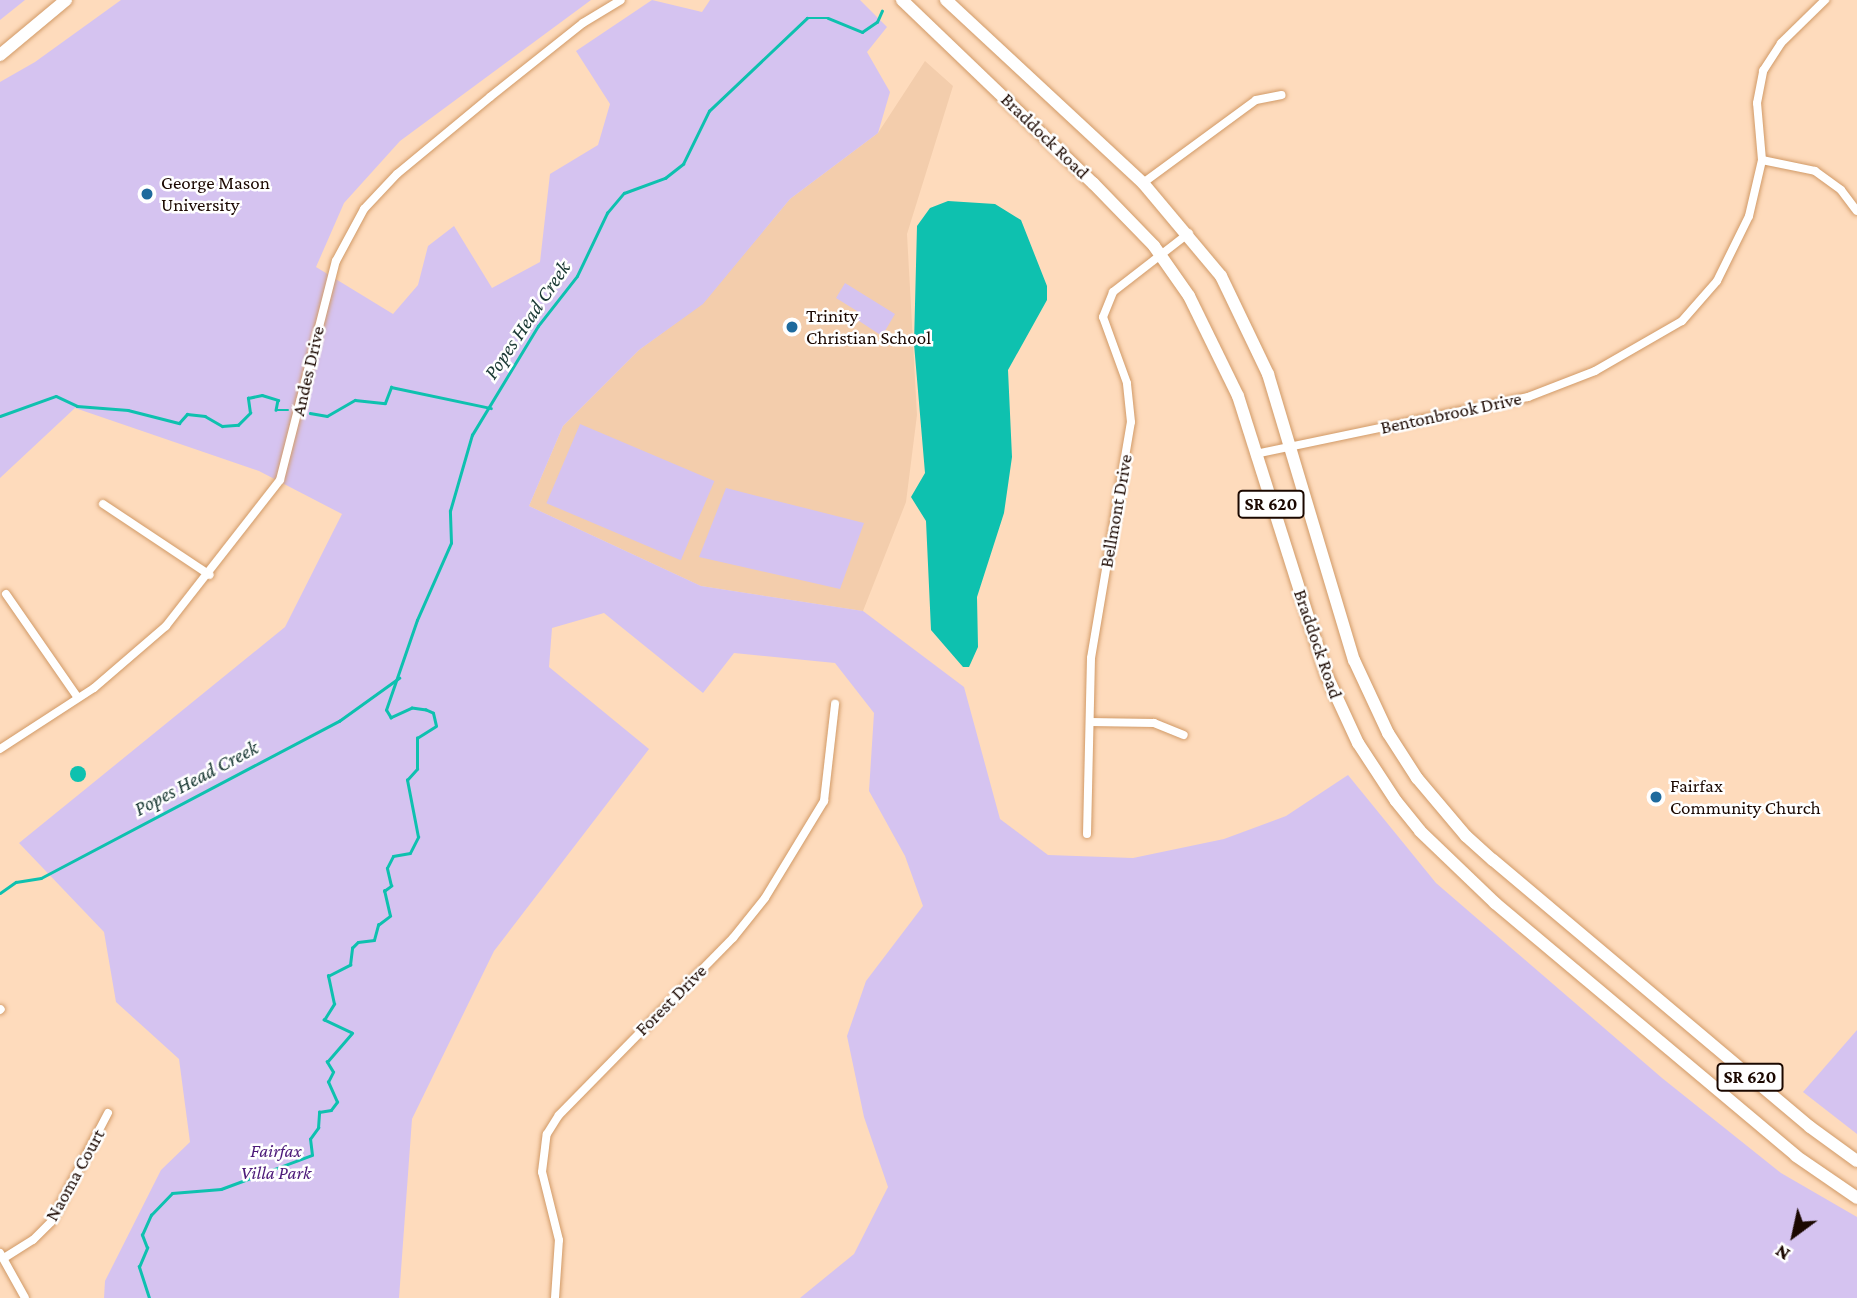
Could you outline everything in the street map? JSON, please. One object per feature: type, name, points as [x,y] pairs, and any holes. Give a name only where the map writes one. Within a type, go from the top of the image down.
[{"type":"main road","points":[[0,55],[66,0]]},
{"type":"main road","name":"Braddock Road","points":[[902,0],[1093,183],[1160,255],[1211,333],[1238,396],[1341,709],[1377,773],[1420,831],[1495,903],[1787,1149],[1857,1198]]},
{"type":"main road","name":"Braddock Road","points":[[946,0],[1143,183],[1189,233],[1221,276],[1249,330],[1292,446],[1362,680],[1402,757],[1431,796],[1466,836],[1513,878],[1789,1110],[1857,1161]]},
{"type":"street","name":"Andes Drive","points":[[0,749],[78,698],[141,650],[210,575],[287,467],[336,261],[364,209],[397,174],[490,97],[583,23],[621,0]]},
{"type":"street","name":"Bentonbrook Drive","points":[[1255,454],[1528,397],[1595,371],[1669,331],[1706,296],[1727,266],[1749,216],[1762,160],[1756,103],[1763,71],[1781,43],[1825,0]]},
{"type":"street","points":[[1143,183],[1256,100],[1282,96]]},
{"type":"street","points":[[1762,160],[1815,171],[1841,190],[1857,211]]},
{"type":"street","name":"Bellmont Drive","points":[[1087,834],[1091,657],[1131,422],[1127,383],[1103,317],[1113,292],[1189,233]]},
{"type":"street","points":[[103,504],[210,575]]},
{"type":"street","points":[[6,594],[78,698]]},
{"type":"street","name":"Forest Drive","points":[[555,1298],[559,1240],[542,1172],[547,1134],[559,1115],[733,938],[765,898],[824,801],[835,704]]},
{"type":"street","points":[[1090,722],[1154,723],[1184,735]]},
{"type":"street","name":"Naoma Court","points":[[2,1256],[33,1240],[51,1222],[108,1113]]},
{"type":"street","points":[[2,1256],[25,1298]]},
{"type":"shaded area","name":"Trinity Christian School","points":[[925,61],[953,86],[907,234],[917,415],[906,502],[863,611],[701,586],[529,506],[563,426],[639,350],[703,303],[790,199],[878,133]]},
{"type":"green space","points":[[0,0],[25,0],[0,20]]},
{"type":"green space","name":"Fairfax Villa Park","points":[[121,0],[591,0],[400,141],[344,203],[316,267],[393,314],[418,285],[428,246],[454,226],[492,288],[540,262],[550,174],[598,145],[610,104],[576,51],[652,0],[702,12],[710,0],[860,0],[887,27],[867,52],[890,92],[878,133],[790,199],[703,304],[639,350],[563,426],[529,506],[701,586],[863,611],[964,687],[1000,819],[1048,855],[1133,858],[1224,839],[1286,816],[1348,775],[1436,883],[1662,1078],[1781,1173],[1857,1217],[1857,1298],[800,1298],[854,1254],[888,1187],[864,1117],[847,1036],[866,981],[923,906],[905,856],[869,791],[874,713],[835,663],[734,653],[703,693],[604,613],[552,628],[549,667],[649,749],[494,951],[412,1119],[399,1298],[104,1298],[105,1281],[161,1170],[190,1142],[179,1059],[116,1002],[104,932],[19,843],[285,627],[342,514],[259,471],[75,408],[0,478],[0,82],[35,62]]},
{"type":"green space","points":[[845,283],[895,314],[882,336],[853,317],[857,311],[836,298]]},
{"type":"green space","points":[[580,424],[714,481],[681,560],[546,503]]},
{"type":"green space","points":[[726,488],[864,523],[840,589],[699,557]]},
{"type":"green space","points":[[1857,1030],[1857,1134],[1803,1092]]},
{"type":"water","points":[[948,201],[995,204],[1021,220],[1047,286],[1047,300],[1008,370],[1012,457],[1004,513],[977,597],[978,647],[969,667],[963,667],[931,630],[926,521],[911,497],[925,473],[914,344],[917,226],[930,208]]},
{"type":"water","points":[[78,766],[86,774],[78,782],[70,774]]},
{"type":"waterway","name":"Popes Head Creek","points":[[149,1298],[139,1267],[147,1248],[142,1235],[151,1215],[172,1193],[221,1189],[312,1155],[310,1139],[318,1128],[319,1112],[331,1110],[337,1102],[328,1082],[333,1072],[327,1062],[352,1033],[324,1020],[334,1004],[328,976],[350,965],[352,948],[358,942],[374,940],[378,925],[390,916],[384,891],[391,886],[387,868],[393,856],[410,853],[418,837],[407,780],[417,769],[417,738],[436,726],[433,713],[412,708],[391,718],[386,710],[417,620],[451,543],[450,511],[472,435],[538,326],[577,276],[607,213],[624,193],[665,178],[683,164],[709,111],[807,18],[828,18],[862,32],[877,22],[882,11]]},
{"type":"waterway","points":[[310,413],[327,416],[355,400],[385,403],[391,387],[491,408]]},
{"type":"waterway","points":[[0,416],[56,396],[77,406],[128,410],[179,423],[187,414],[205,416],[222,426],[238,425],[250,413],[248,398],[262,395],[278,400],[276,410],[288,410]]},
{"type":"waterway","name":"Popes Head Creek","points":[[0,893],[16,882],[41,878],[339,721],[399,678]]},
{"type":"place","name":"George Mason University","points":[[147,194]]},
{"type":"place","name":"Trinity Christian School","points":[[792,327]]},
{"type":"place","name":"Fairfax Community Church","points":[[1656,797]]}]
